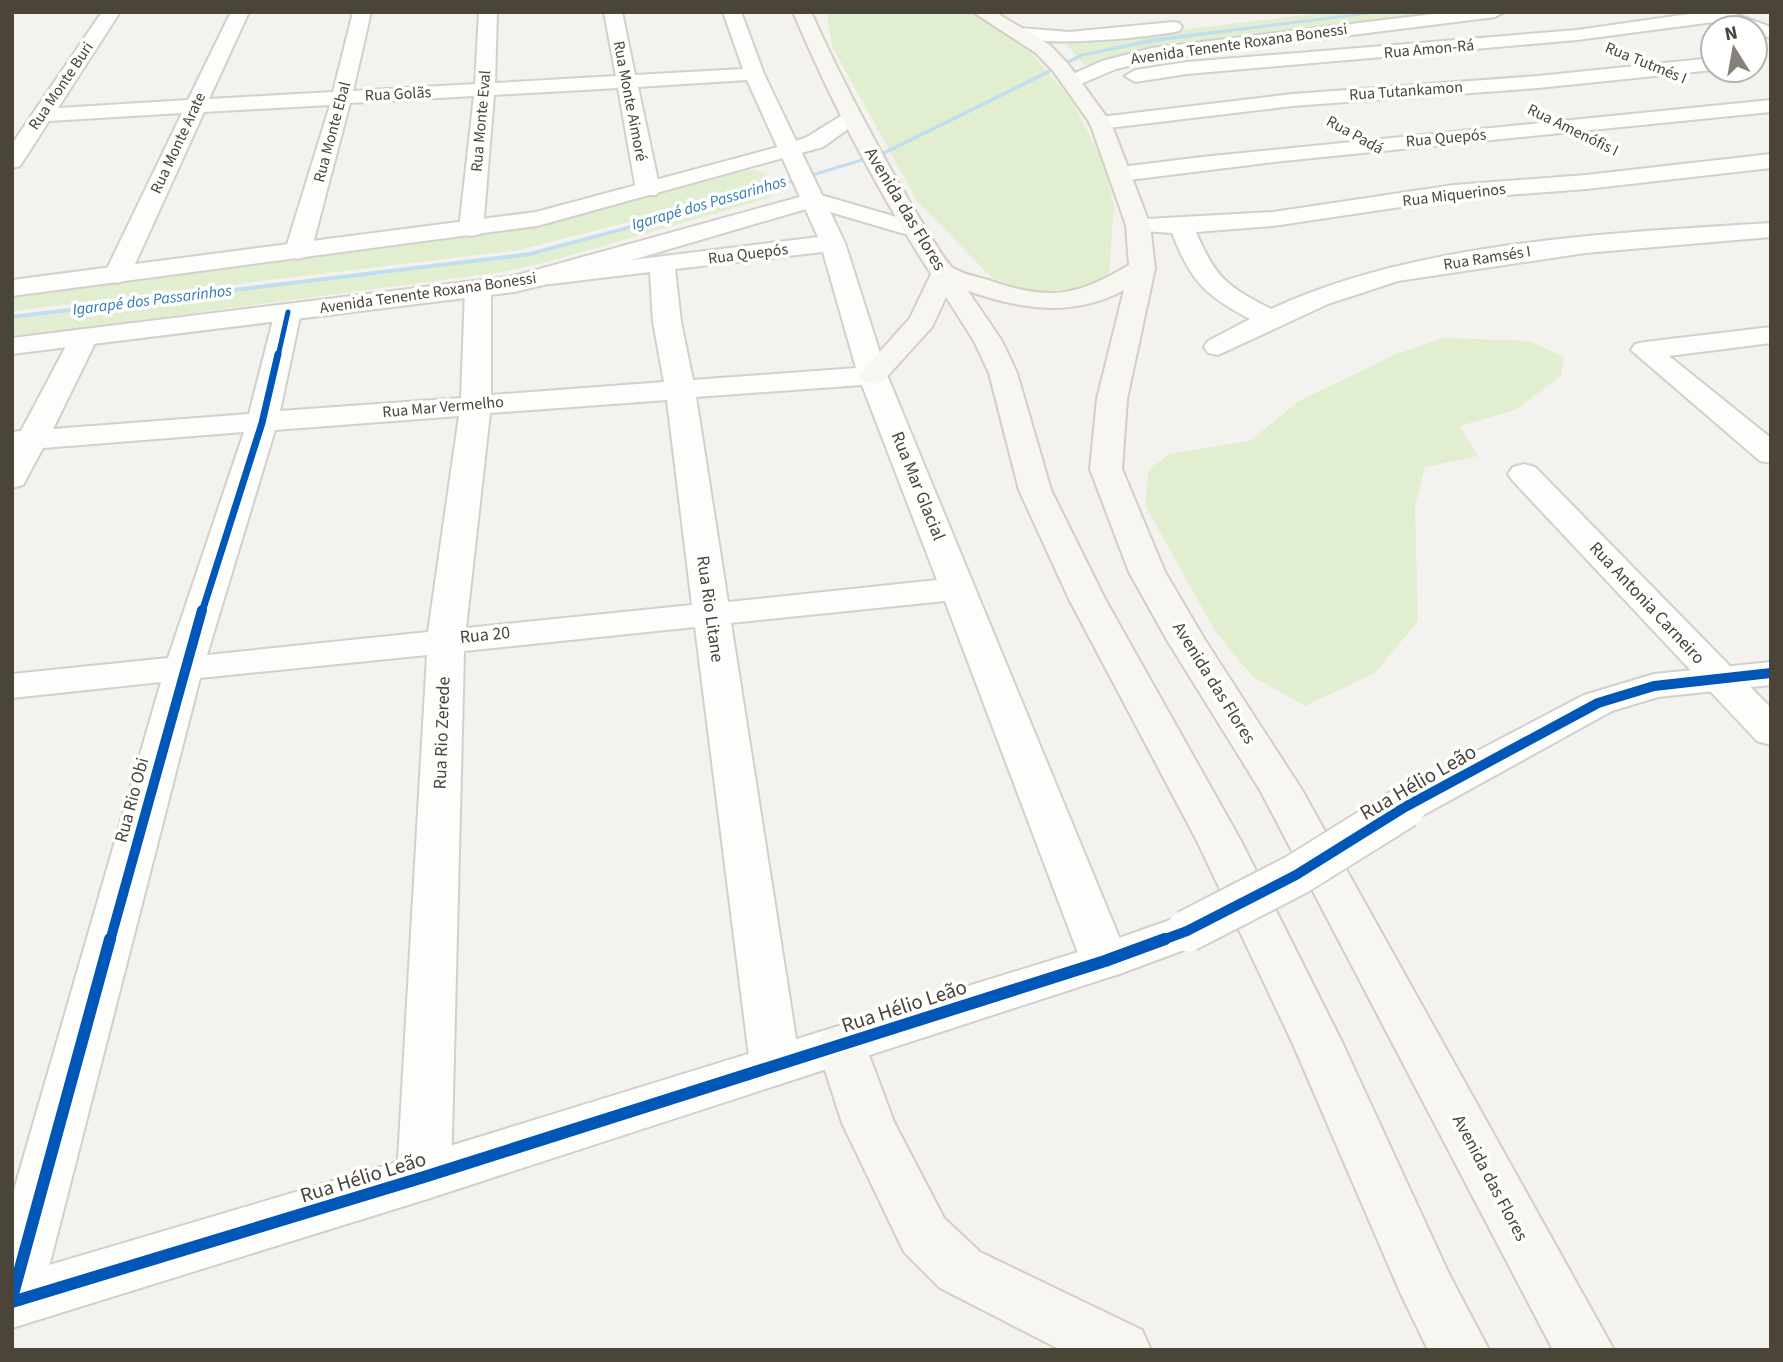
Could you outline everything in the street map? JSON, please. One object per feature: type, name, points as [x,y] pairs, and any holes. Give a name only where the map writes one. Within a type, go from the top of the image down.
[{"type":"main road","name":"Avenida das Flores","points":[[802,12],[880,172],[988,341],[1003,373],[1035,490],[1087,599],[1219,841],[1317,1042],[1429,1292],[1458,1350]]},
{"type":"main road","points":[[873,374],[922,321],[944,273],[1021,299],[1054,301],[1100,292],[1140,246],[1121,174],[1100,123],[1066,75],[1043,50],[1020,33],[982,12]]},
{"type":"main road","name":"Avenida das Flores","points":[[1140,246],[1112,399],[1106,469],[1124,519],[1147,572],[1186,640],[1281,790],[1584,1350]]},
{"type":"main road","points":[[842,1045],[868,1123],[924,1235],[960,1270],[1121,1350]]},
{"type":"street","name":"Rua Monte Buri","points":[[12,161],[111,12]]},
{"type":"street","name":"Rua Monte Arate","points":[[117,275],[240,12]]},
{"type":"street","name":"Rua Monte Ebal","points":[[299,251],[342,97],[362,12]]},
{"type":"street","name":"Rua Monte Eval","points":[[471,229],[485,89],[488,12]]},
{"type":"street","name":"Rua Monte Aimoré","points":[[613,12],[648,190]]},
{"type":"street","name":"Rua Mar Glacial","points":[[732,12],[754,74],[834,243],[873,374],[1105,961]]},
{"type":"street","name":"Avenida Tenente Roxana Bonessi","points":[[1066,75],[1152,54],[1494,12]]},
{"type":"street","name":"Rua Tutmés I","points":[[1531,17],[1764,110]]},
{"type":"street","name":"Rua Amon-Rá","points":[[1135,76],[1187,68],[1577,35],[1699,17]]},
{"type":"street","name":"Avenida Tenente Roxana Bonessi","points":[[1020,33],[1069,37],[1194,24]]},
{"type":"street","name":"Rua Tutankamon","points":[[1100,123],[1292,100],[1699,66]]},
{"type":"street","name":"Rua Golãs","points":[[42,115],[754,74]]},
{"type":"street","name":"Rua Amenófis I","points":[[1483,86],[1606,145]]},
{"type":"street","name":"Rua Padá","points":[[1292,100],[1454,192]]},
{"type":"street","name":"Rua Quepós","points":[[1121,174],[1373,144],[1764,110]]},
{"type":"street","points":[[12,288],[537,219],[793,157],[815,142],[856,127]]},
{"type":"street","name":"Rua Amenófis I","points":[[1629,157],[1663,174]]},
{"type":"street","name":"Rua Miquerinos","points":[[1140,246],[1181,226],[1312,215],[1454,192],[1663,174],[1771,161]]},
{"type":"street","name":"Avenida Tenente Roxana Bonessi","points":[[12,346],[478,290],[551,276],[787,206],[811,195],[915,230]]},
{"type":"street","points":[[1181,226],[1198,267],[1225,295],[1269,318]]},
{"type":"street","name":"Rua Ramsés I","points":[[1218,347],[1269,318],[1353,286],[1440,265],[1629,240],[1771,230]]},
{"type":"street","name":"Rua Quepós","points":[[662,265],[834,243]]},
{"type":"street","points":[[551,276],[662,265]]},
{"type":"street","name":"Rua Rio Litane","points":[[662,265],[667,322],[680,389],[775,1064]]},
{"type":"street","name":"Rua Rio Zerede","points":[[424,1177],[446,639],[476,404],[478,290]]},
{"type":"street","name":"Rua Rio Obi","points":[[12,1300],[184,668],[262,423],[288,312]]},
{"type":"street","points":[[1771,335],[1645,350],[1771,454]]},
{"type":"street","points":[[12,478],[23,440],[84,337]]},
{"type":"street","name":"Rua Mar Vermelho","points":[[23,440],[873,374]]},
{"type":"street","name":"Rua Antonia Carneiro","points":[[1524,474],[1771,732]]},
{"type":"street","name":"Rua 20","points":[[12,685],[958,589]]},
{"type":"street","name":"Rua Hélio Leão","points":[[12,1300],[424,1177],[1105,961],[1186,931],[1296,875],[1405,807],[1598,703],[1654,686],[1771,673]]},
{"type":"green space","points":[[827,12],[974,12],[1006,32],[1031,53],[1073,102],[1103,162],[1114,205],[1109,275],[1086,287],[1048,291],[1022,289],[992,278],[917,201],[832,46]]},
{"type":"green space","points":[[1329,12],[1468,12],[1141,52],[1085,65],[1066,44]]},
{"type":"green space","points":[[752,170],[765,173],[775,192],[769,198],[547,262],[502,272],[12,337],[12,319],[540,254],[769,186],[519,250],[12,311],[12,295],[524,227],[732,172]]},
{"type":"green space","points":[[1443,338],[1530,341],[1564,357],[1561,376],[1515,410],[1460,426],[1478,456],[1425,467],[1415,505],[1418,621],[1375,673],[1305,706],[1252,676],[1215,631],[1145,505],[1149,470],[1169,454],[1250,441],[1299,401],[1394,355]]},
{"type":"waterway","name":"Igarapé dos Passarinhos","points":[[12,317],[530,254],[723,202],[882,154],[1082,55],[1155,40],[1384,12]]},
{"type":"cycle path","points":[[12,1298],[184,668],[262,423],[288,312]]},
{"type":"cycle path","points":[[12,1302],[424,1177],[1105,961],[1187,931],[1296,875],[1405,807],[1598,703],[1654,686],[1771,673]]}]
